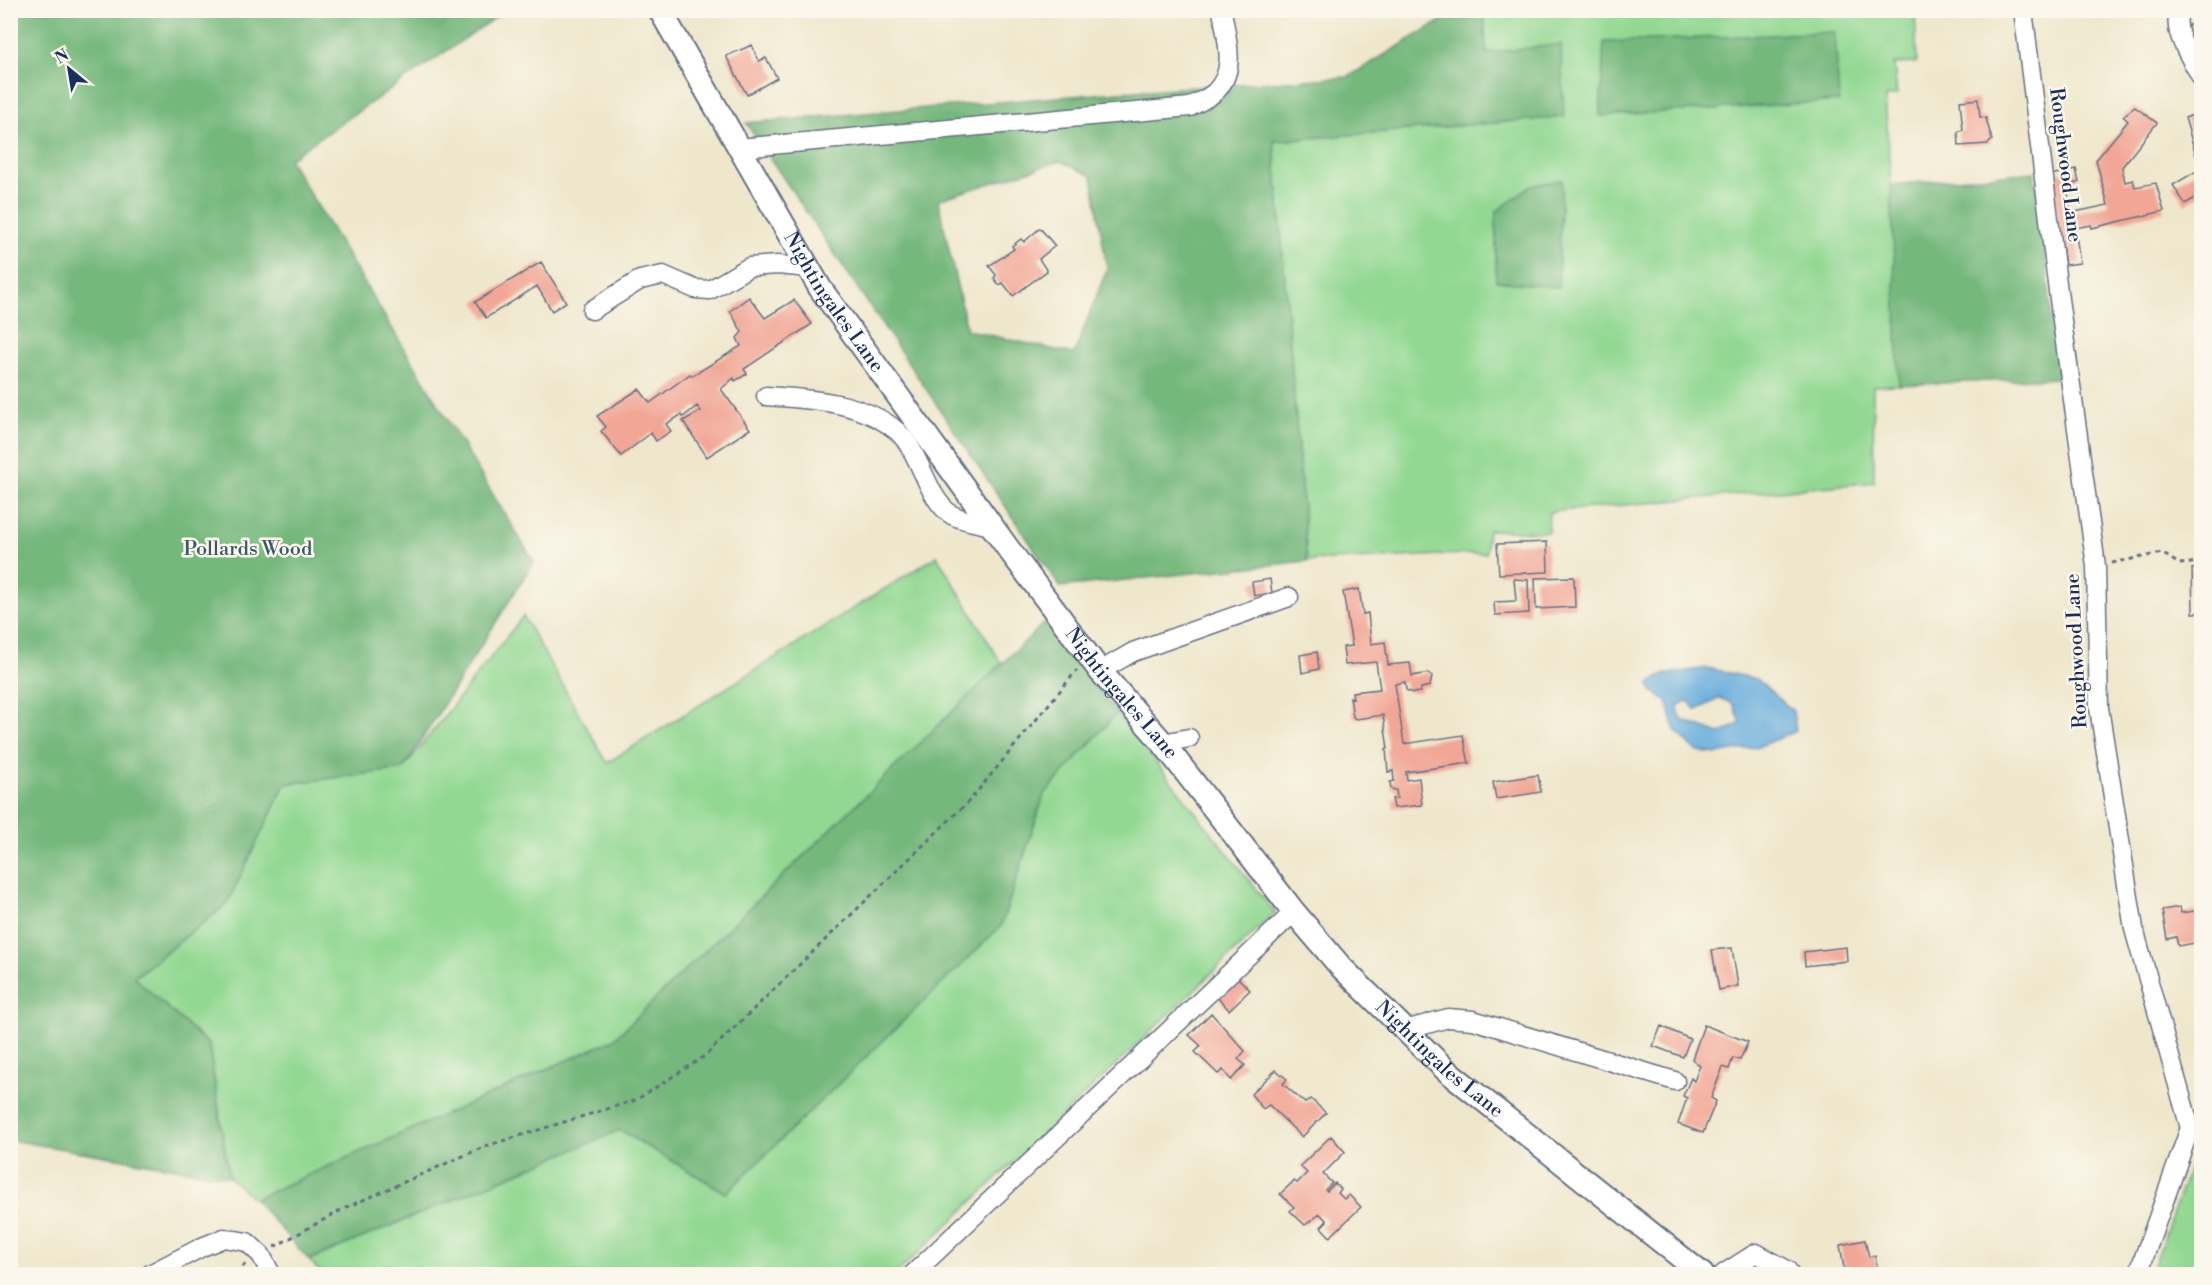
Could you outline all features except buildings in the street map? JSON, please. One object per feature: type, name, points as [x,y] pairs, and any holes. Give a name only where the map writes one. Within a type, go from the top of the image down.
[{"type":"main road","name":"Nightingales Lane","points":[[660,10],[820,288],[992,526],[1090,668],[1163,743],[1294,912],[1340,966],[1446,1070],[1702,1275]]},
{"type":"street","points":[[739,148],[1190,106],[1214,93],[1228,76],[1229,57],[1222,10]]},
{"type":"street","name":"Roughwood Lane","points":[[2023,10],[2059,299],[2096,566],[2098,708],[2134,928],[2190,1128],[2138,1275]]},
{"type":"street","points":[[2180,10],[2179,33],[2202,79]]},
{"type":"street","points":[[592,310],[640,280],[663,275],[695,289],[710,290],[749,267],[778,265],[809,268]]},
{"type":"street","points":[[766,396],[817,400],[858,411],[885,423],[904,438],[942,506],[953,515],[992,526]]},
{"type":"street","points":[[1090,668],[1288,597]]},
{"type":"street","points":[[1163,743],[1190,738]]},
{"type":"street","points":[[913,1275],[1294,912]]},
{"type":"street","points":[[1406,1030],[1448,1018],[1473,1020],[1676,1081]]},
{"type":"street","points":[[150,1275],[224,1238],[247,1242],[261,1255],[271,1275]]},
{"type":"street","points":[[1723,1275],[1756,1253],[1787,1270],[1790,1275]]},
{"type":"path","points":[[2096,566],[2162,553],[2179,564],[2202,562]]},
{"type":"path","points":[[237,1275],[245,1264],[345,1208],[486,1146],[636,1100],[705,1056],[972,799],[1090,668]]},
{"type":"green space","name":"Pollards Wood","points":[[10,11],[505,11],[289,159],[534,562],[403,769],[285,784],[227,904],[134,977],[209,1045],[229,1177],[11,1140]]},
{"type":"green space","points":[[1457,11],[1484,11],[1486,53],[1561,44],[1564,117],[1274,141],[1307,561],[1060,587],[746,123],[1132,91],[1348,77]],"holes":[[[1060,161],[1092,176],[1107,269],[1074,354],[967,330],[938,200]]]},
{"type":"green space","points":[[1484,11],[1915,11],[1917,63],[1894,64],[1897,95],[1885,97],[1894,229],[1899,385],[1873,386],[1874,482],[1549,512],[1548,532],[1488,530],[1486,553],[1307,561],[1274,141],[1564,117],[1486,53]]},
{"type":"green space","points":[[1835,32],[1839,101],[1600,116],[1604,42]]},
{"type":"green space","points":[[2034,172],[2041,213],[2058,378],[1899,385],[1891,185]]},
{"type":"green space","points":[[1562,180],[1558,287],[1496,281],[1496,212],[1530,186]]},
{"type":"green space","points":[[937,556],[1002,664],[613,1040],[254,1199],[229,1177],[209,1045],[134,978],[227,904],[285,784],[403,769],[523,616],[607,763]]},
{"type":"green space","points":[[1046,621],[1117,713],[1044,795],[1001,926],[726,1193],[620,1130],[309,1260],[254,1199],[613,1040]]},
{"type":"green space","points":[[1117,713],[1275,913],[896,1274],[322,1274],[309,1260],[620,1130],[726,1193],[1001,926],[1044,795]]},
{"type":"green space","points":[[2201,1147],[2201,1274],[2151,1274],[2193,1157]]},
{"type":"water","points":[[1707,668],[1757,679],[1793,711],[1796,731],[1760,746],[1717,754],[1697,752],[1675,730],[1667,701],[1652,691],[1649,684],[1662,675]],"holes":[[[1720,698],[1733,704],[1741,723],[1720,734],[1682,720],[1677,707],[1688,701],[1697,710]]]}]
